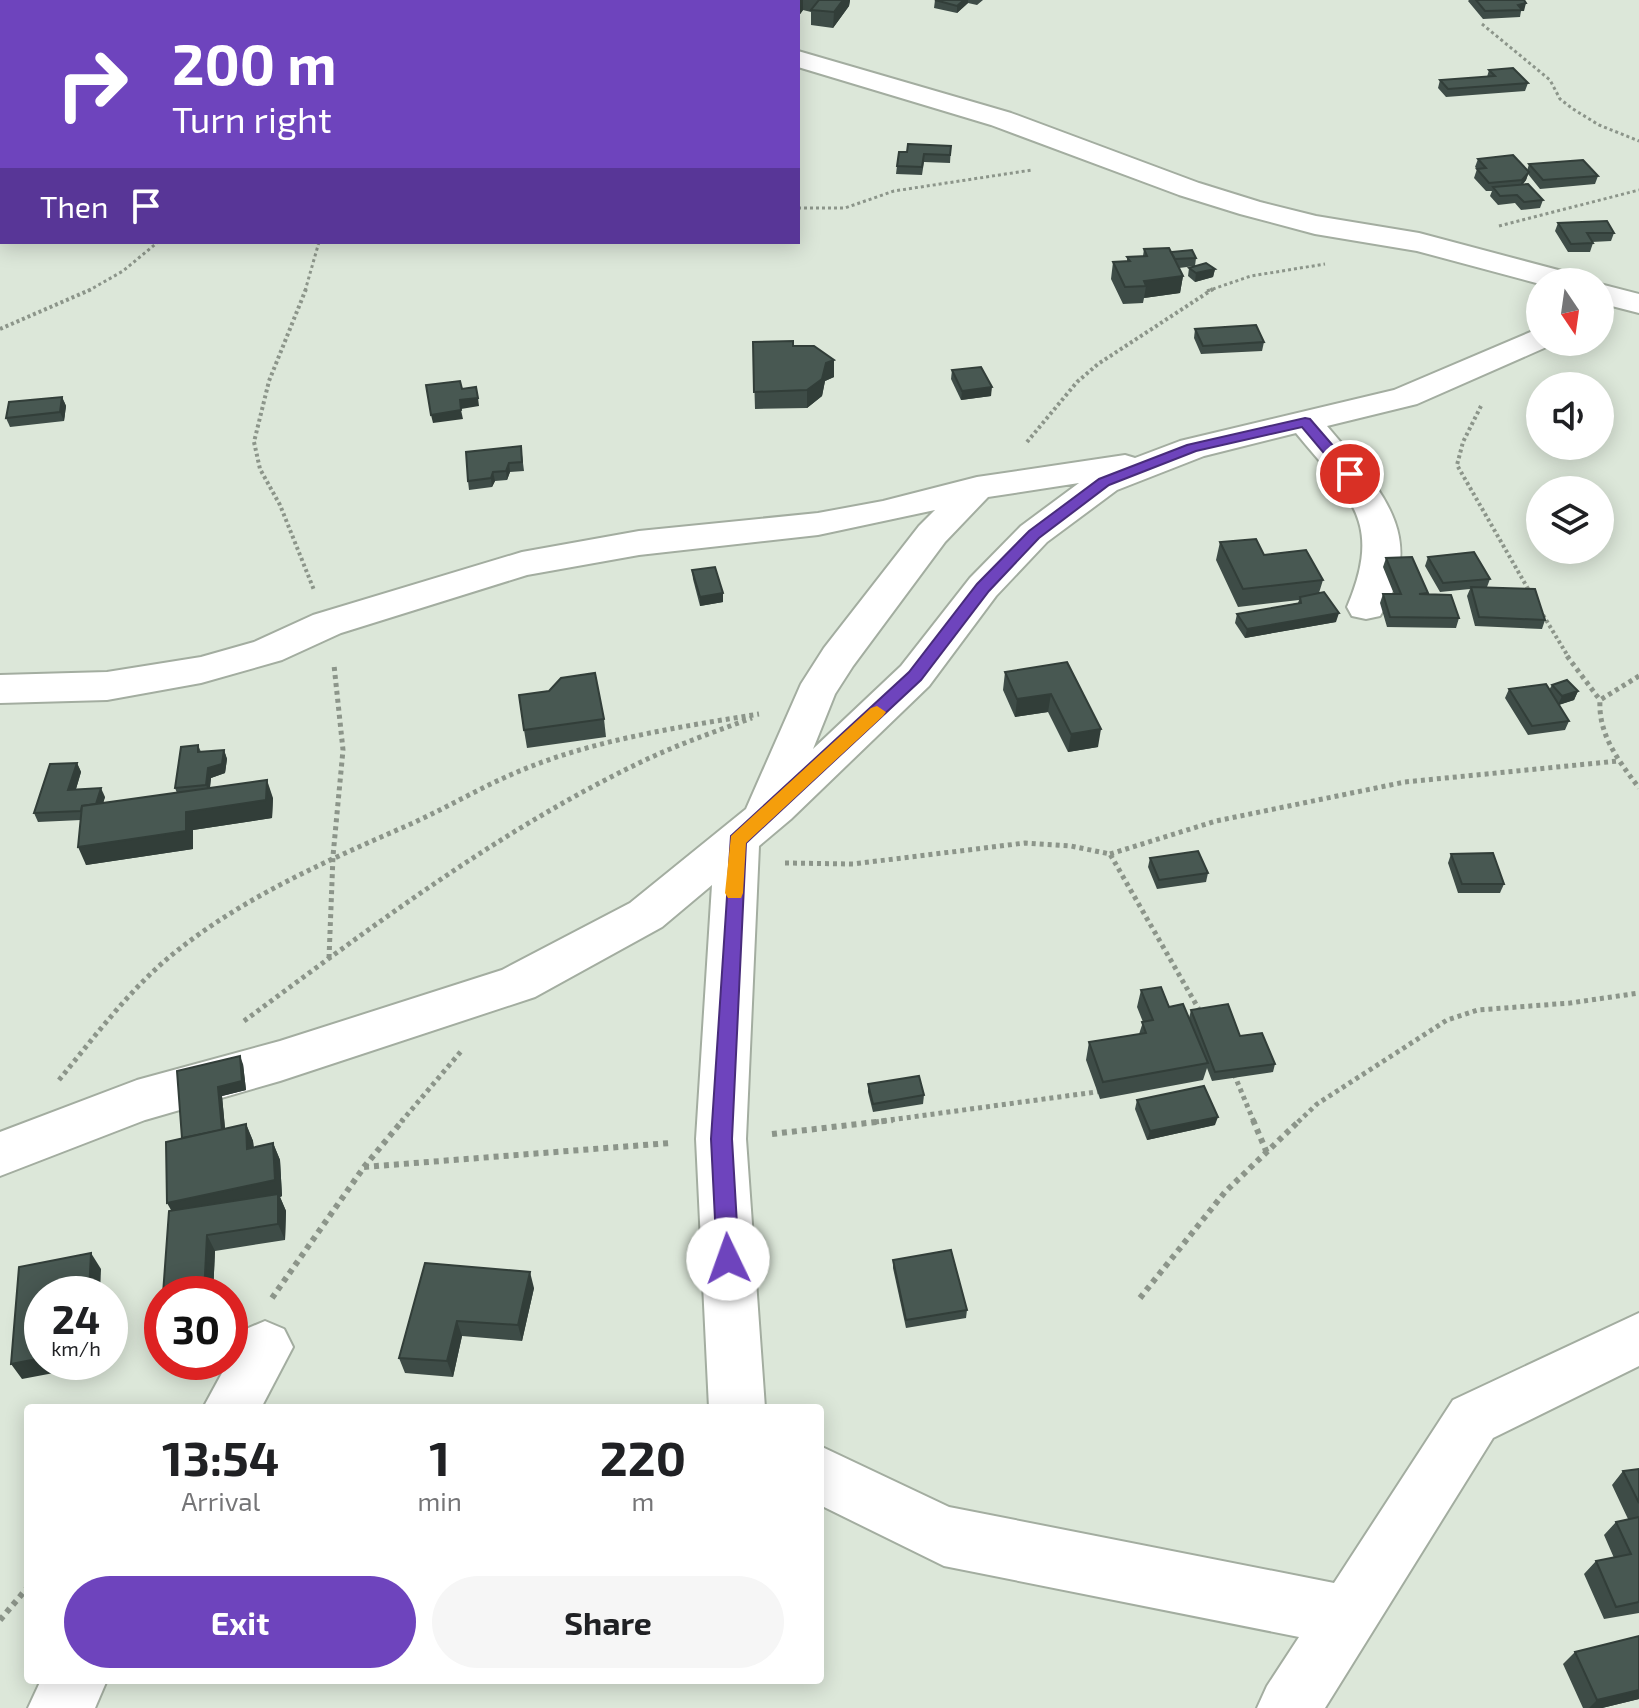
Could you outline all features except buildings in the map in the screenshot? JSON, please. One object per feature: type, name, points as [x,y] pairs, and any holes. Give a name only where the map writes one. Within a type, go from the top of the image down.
[{"type":"street","points":[[800,60],[1001,119],[1250,208],[1315,225],[1433,245],[1526,271]]},
{"type":"street","points":[[1,1154],[137,1101],[280,1061],[518,984],[646,915],[737,841],[915,676],[983,587],[1034,534],[1104,482],[1192,448],[1405,397],[1526,344]]},
{"type":"street","points":[[1305,422],[1368,498],[1379,522],[1386,544],[1383,568],[1366,607]]},
{"type":"street","points":[[0,689],[107,686],[201,670],[268,651],[327,624],[522,564],[639,543],[818,524],[883,512],[977,488],[1147,463]]},
{"type":"street","points":[[737,1404],[721,1139],[737,841],[838,657],[932,534],[977,488]]},
{"type":"street","points":[[233,1404],[267,1325]]},
{"type":"street","points":[[1289,1708],[1473,1419],[1639,1338]]},
{"type":"street","points":[[824,1476],[944,1536],[1348,1616]]},
{"type":"street","points":[[60,1708],[74,1684]]},
{"type":"path","points":[[1482,24],[1550,80],[1560,99],[1573,109],[1599,125],[1639,141]]},
{"type":"path","points":[[800,208],[845,208],[894,191],[999,173],[1112,161]]},
{"type":"path","points":[[1433,245],[1639,190]]},
{"type":"path","points":[[0,329],[99,287],[137,263],[156,244]]},
{"type":"path","points":[[318,244],[306,289],[269,381],[254,442],[260,469],[280,505],[327,624],[343,750],[333,856],[329,958]]},
{"type":"path","points":[[977,488],[1020,451],[1077,382],[1098,364],[1205,292],[1251,276],[1330,263]]},
{"type":"path","points":[[1526,348],[1480,408],[1472,430],[1459,447],[1457,465],[1532,595]]},
{"type":"path","points":[[1539,608],[1576,671],[1600,700],[1598,717],[1618,761],[1639,788]]},
{"type":"path","points":[[1600,700],[1639,676]]},
{"type":"path","points":[[1,1154],[121,1005],[176,951],[233,911],[333,856],[414,822],[524,769],[639,734],[765,713],[623,771],[512,833],[329,958],[239,1025]]},
{"type":"path","points":[[737,841],[853,864],[1025,843],[1071,846],[1110,854],[1216,821],[1405,782],[1618,761]]},
{"type":"path","points":[[1110,854],[1203,1018]]},
{"type":"path","points":[[267,1325],[364,1167],[518,984]]},
{"type":"path","points":[[1140,1298],[1225,1192],[1317,1104],[1447,1020],[1478,1010],[1570,1003],[1639,993]]},
{"type":"path","points":[[1233,1070],[1267,1153]]},
{"type":"path","points":[[364,1167],[721,1139],[967,1112],[1108,1090]]},
{"type":"path","points":[[0,1620],[24,1592]]},
{"type":"slow traffic","points":[[734,893],[737,841],[877,712]]},
{"type":"route","points":[[728,1259],[721,1139],[737,841],[915,676],[983,587],[1034,534],[1104,482],[1192,448],[1305,422],[1350,474]]}]
